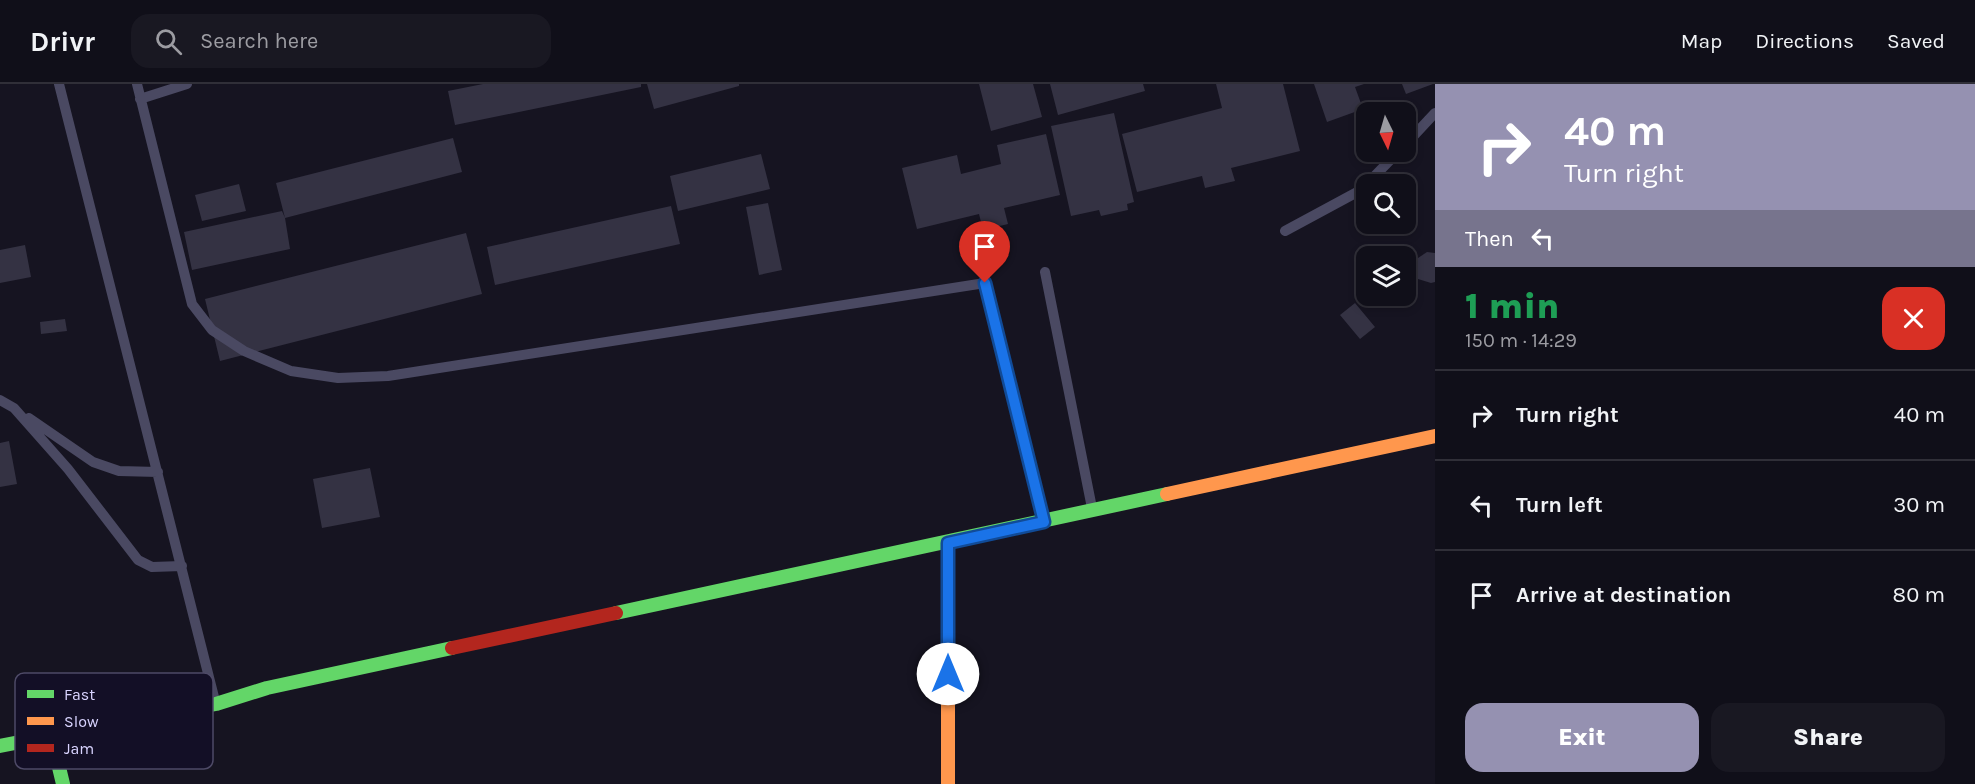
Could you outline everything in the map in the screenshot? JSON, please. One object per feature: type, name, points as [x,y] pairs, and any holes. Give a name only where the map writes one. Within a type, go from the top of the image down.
[{"type":"main road","points":[[213,705],[278,686],[1435,436]]},
{"type":"main road","points":[[948,543],[948,784]]},
{"type":"main road","points":[[0,746],[15,742]]},
{"type":"main road","points":[[59,769],[63,784]]},
{"type":"lane","points":[[59,84],[208,673]]},
{"type":"lane","points":[[137,84],[192,304],[212,330],[244,351],[291,371],[338,378],[388,376],[985,283],[1044,522]]},
{"type":"lane","points":[[140,99],[187,84]]},
{"type":"lane","points":[[1416,133],[1435,113]]},
{"type":"lane","points":[[1285,231],[1362,190],[1389,162]]},
{"type":"lane","points":[[1045,272],[1093,511]]},
{"type":"lane","points":[[0,400],[93,462],[119,471],[158,472]]},
{"type":"lane","points":[[0,408],[14,408],[68,468],[138,560],[152,567],[182,566]]},
{"type":"lane","points":[[213,692],[216,704]]},
{"type":"building","points":[[483,84],[641,84],[641,87],[455,125],[448,91]]},
{"type":"building","points":[[647,84],[739,84],[739,86],[654,109]]},
{"type":"building","points":[[979,84],[1033,84],[1042,117],[991,131]]},
{"type":"building","points":[[1050,84],[1143,84],[1145,91],[1058,115]]},
{"type":"building","points":[[1216,84],[1283,84],[1300,151],[1231,168],[1235,181],[1205,188],[1202,176],[1137,192],[1122,134],[1222,108]]},
{"type":"building","points":[[1314,84],[1364,84],[1355,87],[1360,102],[1356,102],[1356,112],[1327,122]]},
{"type":"building","points":[[1402,84],[1433,84],[1406,94]]},
{"type":"building","points":[[1114,113],[1134,202],[1127,204],[1128,210],[1101,216],[1099,210],[1071,216],[1051,126]]},
{"type":"building","points":[[1046,134],[1060,195],[1004,208],[1008,224],[983,230],[979,214],[917,229],[902,168],[957,155],[961,174],[1001,164],[997,145]]},
{"type":"building","points":[[453,138],[462,172],[285,218],[276,183]]},
{"type":"building","points":[[761,154],[770,189],[678,211],[670,176]]},
{"type":"building","points":[[239,184],[246,211],[202,221],[195,195]]},
{"type":"building","points":[[768,203],[782,270],[759,275],[746,207]]},
{"type":"building","points":[[671,206],[680,244],[495,285],[487,247]]},
{"type":"building","points":[[282,211],[290,249],[192,270],[184,232]]},
{"type":"building","points":[[466,233],[482,294],[220,361],[205,299]]},
{"type":"building","points":[[25,245],[31,277],[0,283],[0,250]]},
{"type":"building","points":[[1427,252],[1435,253],[1435,282],[1418,279],[1416,259]]},
{"type":"building","points":[[1355,303],[1375,327],[1360,339],[1340,315]]},
{"type":"building","points":[[65,319],[67,331],[41,334],[40,322]]},
{"type":"building","points":[[9,441],[17,484],[0,487],[0,443]]},
{"type":"building","points":[[370,468],[380,517],[322,528],[313,479]]},
{"type":"traffic: fast","points":[[616,613],[1167,494]]},
{"type":"traffic: fast","points":[[213,705],[267,688],[452,648]]},
{"type":"traffic: fast","points":[[0,746],[15,743]]},
{"type":"traffic: fast","points":[[59,769],[63,784]]},
{"type":"traffic: slow","points":[[1167,494],[1435,436]]},
{"type":"traffic: slow","points":[[948,543],[948,784]]},
{"type":"traffic: jam","points":[[452,648],[616,613]]},
{"type":"route","points":[[948,674],[948,543],[1044,522],[985,283]]}]
